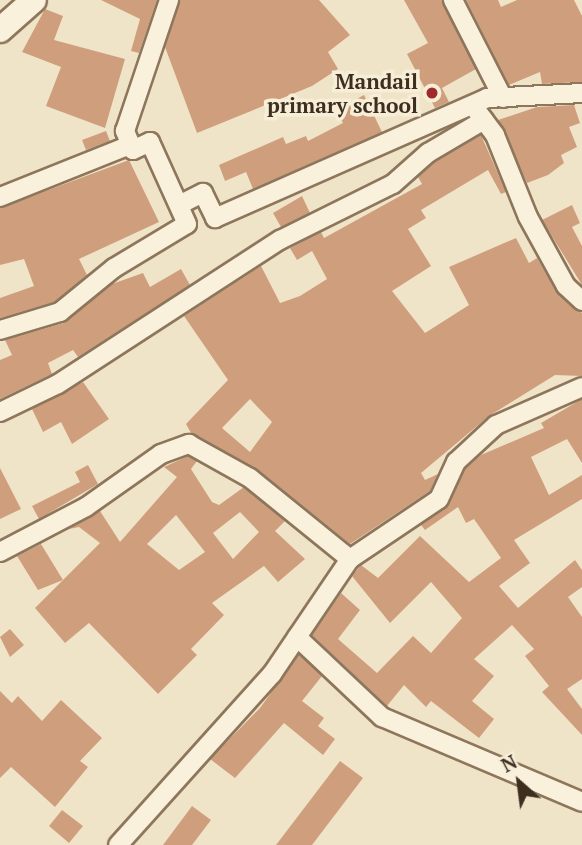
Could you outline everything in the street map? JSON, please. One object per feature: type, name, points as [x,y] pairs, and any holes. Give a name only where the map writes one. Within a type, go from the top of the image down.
[{"type":"street","points":[[0,30],[34,0]]},
{"type":"street","points":[[0,330],[60,312],[84,296],[114,268],[187,224],[150,142],[133,150],[130,145],[128,113],[169,0]]},
{"type":"street","points":[[453,0],[503,98]]},
{"type":"street","points":[[179,205],[202,193],[215,219],[473,105],[503,98],[582,93]]},
{"type":"street","points":[[473,105],[484,120],[528,217],[566,286],[582,301]]},
{"type":"street","points":[[0,412],[58,384],[280,240],[393,184],[428,153],[484,120]]},
{"type":"street","points":[[0,197],[130,145]]},
{"type":"street","points":[[118,845],[298,637],[351,559],[439,499],[456,462],[496,425],[582,387]]},
{"type":"street","points":[[0,552],[86,507],[162,454],[188,444],[250,478],[351,559]]},
{"type":"street","points":[[298,637],[382,717],[582,802]]},
{"type":"building","points":[[101,0],[157,0],[139,53],[131,51],[140,19]]},
{"type":"building","points":[[180,0],[319,0],[350,35],[328,52],[338,69],[312,86],[197,133],[165,47]]},
{"type":"building","points":[[404,0],[442,0],[476,69],[442,88],[449,102],[435,108],[407,54],[428,43]]},
{"type":"building","points":[[466,0],[498,0],[501,7],[517,0],[574,0],[582,16],[582,82],[542,84],[540,72],[509,85]]},
{"type":"building","points":[[45,9],[63,16],[54,40],[125,59],[105,128],[46,106],[61,67],[22,52]]},
{"type":"building","points":[[364,95],[382,132],[253,189],[246,172],[225,181],[219,165],[283,137],[286,144],[306,136],[308,141],[343,123],[336,110]]},
{"type":"building","points":[[574,105],[580,123],[569,127],[577,147],[561,155],[564,163],[548,175],[527,183],[498,120],[537,107]]},
{"type":"building","points":[[106,131],[110,141],[86,150],[82,140]]},
{"type":"building","points":[[481,135],[506,192],[501,194],[488,170],[421,210],[426,218],[408,229],[431,266],[392,291],[425,333],[469,305],[449,267],[516,238],[529,263],[537,258],[558,294],[582,313],[582,376],[555,375],[489,416],[421,473],[425,480],[438,474],[430,491],[350,544],[257,469],[191,433],[186,424],[228,380],[184,316],[261,266],[280,303],[300,296],[327,279],[312,251],[297,260],[290,248],[321,232],[324,238],[422,184],[418,177],[435,162]],"holes":[[[250,399],[272,422],[250,452],[222,428]]]},
{"type":"building","points":[[129,160],[159,222],[79,259],[87,275],[55,302],[0,318],[0,298],[34,286],[24,259],[0,265],[0,208]]},
{"type":"building","points":[[302,196],[310,213],[281,227],[273,213]]},
{"type":"building","points":[[572,205],[580,223],[572,227],[582,246],[582,285],[542,220]]},
{"type":"building","points":[[181,269],[190,285],[78,357],[73,350],[48,363],[52,374],[0,399],[0,360],[12,355],[5,340],[64,323],[112,284],[143,273],[150,287]]},
{"type":"building","points":[[83,382],[109,419],[72,444],[61,422],[43,432],[32,409]]},
{"type":"building","points":[[582,399],[582,463],[567,439],[531,457],[549,495],[582,475],[582,499],[514,540],[530,563],[499,586],[518,608],[575,560],[582,570],[582,587],[568,597],[582,617],[582,679],[567,689],[582,709],[582,735],[542,692],[549,686],[525,656],[534,649],[512,625],[474,659],[494,676],[472,701],[494,719],[479,738],[431,701],[426,707],[404,685],[387,706],[312,635],[341,593],[360,610],[338,639],[377,673],[413,636],[431,653],[462,618],[431,582],[390,623],[352,576],[361,565],[378,578],[420,536],[469,582],[501,558],[474,519],[466,523],[458,507],[425,530],[421,525],[446,508],[465,469],[481,455],[544,428],[541,423]]},
{"type":"building","points":[[188,456],[197,461],[191,469],[212,502],[219,505],[244,487],[285,521],[275,531],[305,559],[278,582],[264,566],[212,603],[224,615],[191,649],[197,655],[158,694],[89,623],[65,643],[35,608],[100,543],[79,527],[69,529],[100,511],[120,542],[177,477],[164,467]],"holes":[[[240,512],[259,532],[233,559],[213,533]],[[176,515],[205,552],[179,570],[147,544]]]},
{"type":"building","points":[[88,465],[98,484],[39,519],[32,506],[80,482],[75,472]]},
{"type":"building","points":[[0,468],[21,509],[0,519]]},
{"type":"building","points":[[41,544],[63,580],[38,590],[17,556]]},
{"type":"building","points":[[10,629],[24,645],[10,657],[0,637]]},
{"type":"building","points":[[299,654],[322,676],[302,701],[324,718],[318,726],[335,739],[323,755],[284,723],[235,778],[210,759],[260,708]]},
{"type":"building","points":[[0,691],[12,703],[18,696],[42,721],[61,700],[102,738],[80,761],[88,767],[55,807],[11,767],[0,778]]},
{"type":"building","points":[[340,761],[363,778],[312,845],[276,845]]},
{"type":"building","points":[[192,806],[211,820],[192,845],[163,845]]},
{"type":"building","points":[[62,810],[83,826],[69,843],[49,826]]},
{"type":"place","name":"Mandail primary school","points":[[432,93]]}]
